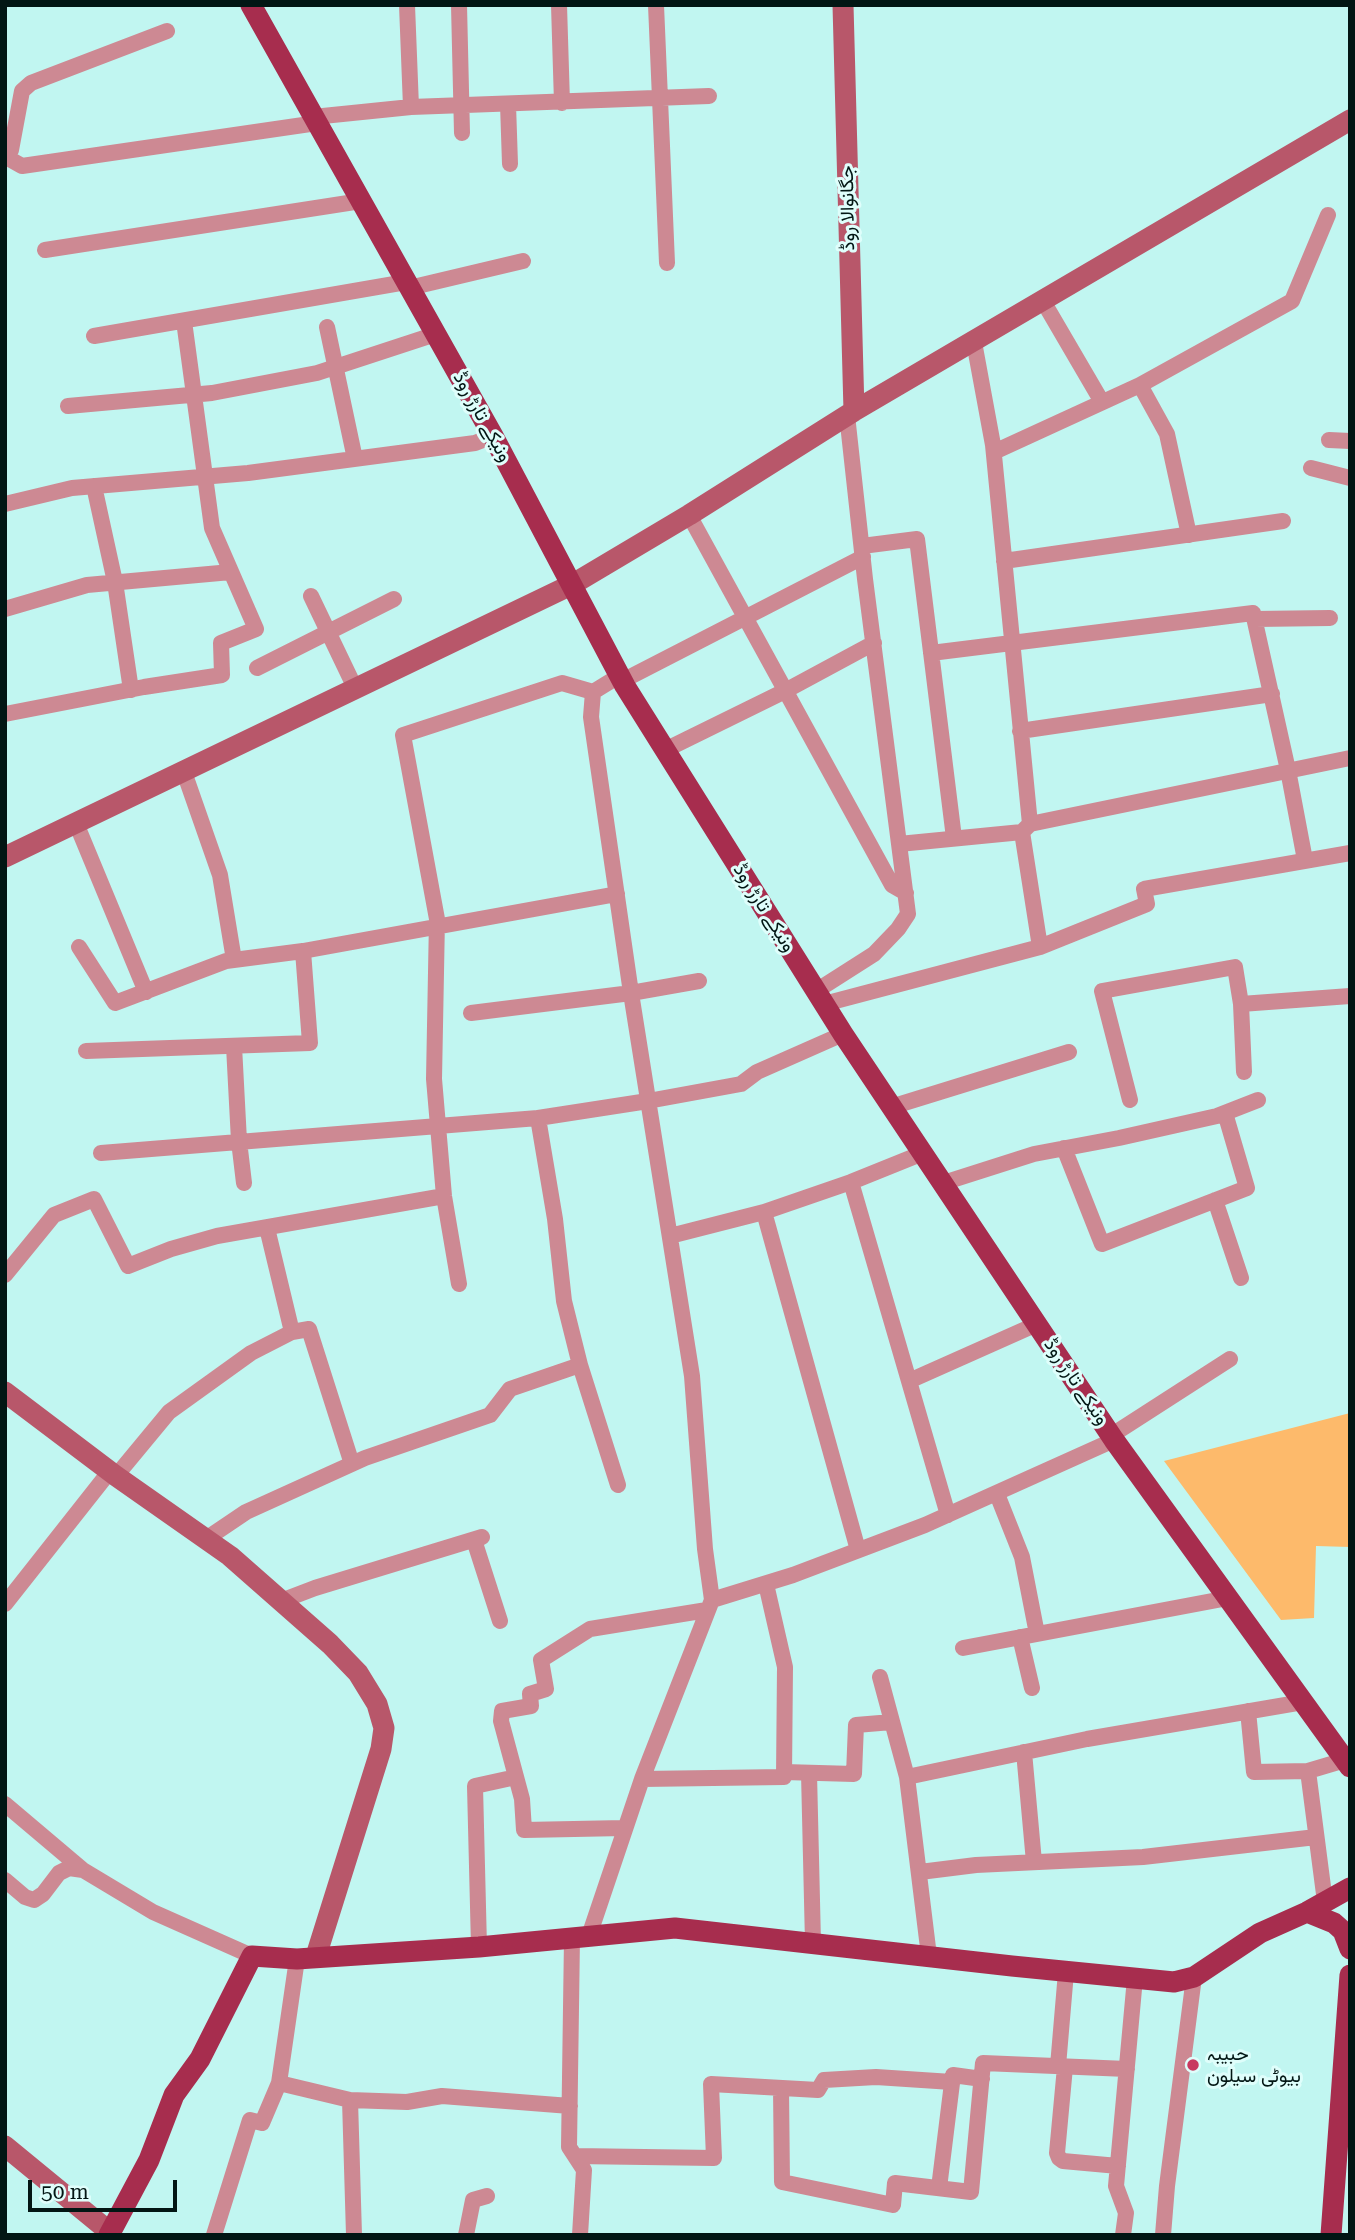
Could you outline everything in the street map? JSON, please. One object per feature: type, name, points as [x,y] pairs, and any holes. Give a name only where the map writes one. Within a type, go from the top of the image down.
[{"type":"main road","name":"ونیکے تارڑ روڈ","points":[[251,5],[493,436],[621,679],[664,750],[843,1034],[1113,1437],[1348,1764]]},
{"type":"main road","name":"جگانوالا روڈ","points":[[843,5],[850,413]]},
{"type":"main road","points":[[5,857],[356,690],[572,583],[689,515],[850,413],[1350,120]]},
{"type":"main road","points":[[5,1392],[113,1474],[230,1556],[330,1644],[358,1673],[377,1704],[384,1728],[381,1749],[306,1958]]},
{"type":"main road","points":[[5,2146],[111,2234],[149,2160],[174,2095],[200,2059],[252,1956],[306,1958],[479,1947],[675,1928],[1174,1982],[1194,1978],[1260,1933],[1350,1888]]},
{"type":"main road","points":[[1316,1907],[1343,1931],[1350,1949]]},
{"type":"main road","points":[[1331,2235],[1350,1975]]},
{"type":"street","points":[[407,5],[411,107]]},
{"type":"street","points":[[459,5],[462,133]]},
{"type":"street","points":[[559,5],[562,103]]},
{"type":"street","points":[[656,5],[667,263]]},
{"type":"street","points":[[167,31],[31,83],[22,91],[11,150],[6,158],[22,166],[411,107],[709,96]]},
{"type":"street","points":[[508,104],[510,164]]},
{"type":"street","points":[[46,250],[361,201]]},
{"type":"street","points":[[994,452],[1140,385],[1292,301],[1328,215]]},
{"type":"street","points":[[94,336],[408,285],[523,261]]},
{"type":"street","points":[[1043,301],[1102,402]]},
{"type":"street","points":[[5,715],[131,690],[222,676],[221,643],[256,629],[212,528],[184,321]]},
{"type":"street","points":[[327,327],[355,459]]},
{"type":"street","points":[[68,406],[194,395],[303,375],[436,334]]},
{"type":"street","points":[[974,342],[994,452],[1020,731],[1026,828],[1040,947]]},
{"type":"street","points":[[1140,385],[1167,434],[1189,535]]},
{"type":"street","points":[[820,998],[874,954],[908,914],[862,552],[850,413]]},
{"type":"street","points":[[5,504],[72,488],[355,459],[475,443],[493,436]]},
{"type":"street","points":[[1329,440],[1350,441]]},
{"type":"street","points":[[1311,468],[1350,478]]},
{"type":"street","points":[[94,486],[115,582],[131,690]]},
{"type":"street","points":[[689,515],[892,885],[906,893]]},
{"type":"street","points":[[1004,561],[1283,521]]},
{"type":"street","points":[[459,1284],[444,1196],[434,1079],[437,928],[403,735],[562,683],[593,692],[745,617],[862,552],[917,539],[954,838]]},
{"type":"street","points":[[5,609],[87,584],[231,572]]},
{"type":"street","points":[[312,596],[356,690]]},
{"type":"street","points":[[257,668],[394,599]]},
{"type":"street","points":[[932,653],[1253,613],[1289,770],[1305,860]]},
{"type":"street","points":[[1255,619],[1330,618]]},
{"type":"street","points":[[664,750],[785,691],[874,643]]},
{"type":"street","points":[[580,2235],[584,2170],[569,2147],[580,1937],[710,1605],[692,1376],[631,993],[591,717],[593,692]]},
{"type":"street","points":[[1020,731],[1272,694]]},
{"type":"street","points":[[899,844],[1026,828],[1350,758]]},
{"type":"street","points":[[184,772],[220,875],[234,960]]},
{"type":"street","points":[[76,823],[146,992]]},
{"type":"street","points":[[820,998],[1040,947],[1147,904],[1144,889],[1350,853]]},
{"type":"street","points":[[79,947],[115,1003],[234,960],[437,928],[617,894]]},
{"type":"street","points":[[86,1051],[310,1043],[303,951]]},
{"type":"street","points":[[1130,1100],[1102,991],[1235,967],[1241,1004],[1244,1072]]},
{"type":"street","points":[[471,1013],[631,993],[699,981]]},
{"type":"street","points":[[1241,1004],[1350,996]]},
{"type":"street","points":[[101,1153],[538,1118],[648,1101],[741,1084],[757,1072],[843,1034]]},
{"type":"street","points":[[234,1046],[244,1183]]},
{"type":"street","points":[[891,1107],[1069,1052]]},
{"type":"street","points":[[943,1183],[1034,1154],[1119,1138],[1225,1113],[1258,1100]]},
{"type":"street","points":[[1064,1148],[1101,1244],[1247,1188],[1225,1113]]},
{"type":"street","points":[[538,1118],[555,1219],[564,1301],[580,1365],[618,1485]]},
{"type":"street","points":[[670,1236],[764,1212],[851,1182],[923,1153]]},
{"type":"street","points":[[851,1182],[948,1515]]},
{"type":"street","points":[[5,1275],[54,1215],[94,1199],[128,1266],[172,1249],[217,1237],[444,1196]]},
{"type":"street","points":[[1216,1200],[1241,1278]]},
{"type":"street","points":[[764,1212],[859,1550]]},
{"type":"street","points":[[267,1228],[292,1332]]},
{"type":"street","points":[[909,1381],[1037,1324]]},
{"type":"street","points":[[5,1605],[113,1474],[169,1412],[251,1353],[292,1332],[309,1329],[352,1464]]},
{"type":"street","points":[[624,1828],[524,1830],[522,1799],[501,1721],[502,1711],[531,1706],[530,1694],[546,1689],[541,1660],[590,1629],[710,1605],[859,1550],[997,1494],[1113,1437],[1230,1359]]},
{"type":"street","points":[[206,1539],[246,1512],[352,1464],[490,1415],[510,1389],[580,1365]]},
{"type":"street","points":[[997,1494],[1022,1557],[1032,1688]]},
{"type":"street","points":[[281,1601],[315,1588],[478,1539],[500,1621]]},
{"type":"street","points":[[642,1779],[784,1777],[785,1667],[766,1584]]},
{"type":"street","points":[[963,1647],[1228,1598]]},
{"type":"street","points":[[880,1677],[907,1777],[929,1956]]},
{"type":"street","points":[[907,1777],[1024,1752],[1303,1702]]},
{"type":"street","points":[[1248,1711],[1255,1772],[1308,1772],[1348,1764]]},
{"type":"street","points":[[784,1772],[854,1774],[856,1725],[892,1722]]},
{"type":"street","points":[[1024,1752],[1034,1862]]},
{"type":"street","points":[[1308,1772],[1316,1837],[1316,1907]]},
{"type":"street","points":[[809,1773],[813,1943]]},
{"type":"street","points":[[479,1947],[475,1786],[516,1777]]},
{"type":"street","points":[[5,1804],[83,1870],[153,1912],[252,1956]]},
{"type":"street","points":[[920,1872],[976,1865],[1143,1857],[1316,1837]]},
{"type":"street","points":[[5,1881],[25,1897],[34,1900],[43,1894],[59,1873],[69,1868],[83,1870]]},
{"type":"street","points":[[214,2235],[250,2120],[261,2123],[279,2083],[306,1958]]},
{"type":"street","points":[[1066,1972],[1057,2153],[1063,2161],[1118,2166]]},
{"type":"street","points":[[1123,2235],[1126,2213],[1116,2186],[1135,1978]]},
{"type":"street","points":[[1163,2235],[1194,1978]]},
{"type":"street","points":[[781,2088],[782,2182],[893,2205],[895,2183],[971,2192],[983,2063],[1127,2069]]},
{"type":"street","points":[[939,2188],[953,2075],[982,2079]]},
{"type":"street","points":[[575,2157],[714,2158],[710,2084],[818,2090],[824,2080],[876,2077],[952,2082]]},
{"type":"street","points":[[279,2083],[350,2100],[407,2102],[442,2096],[570,2106]]},
{"type":"street","points":[[350,2100],[355,2235]]},
{"type":"street","points":[[466,2235],[473,2200],[487,2196]]},
{"type":"shaded area","points":[[1350,1413],[1350,1547],[1316,1546],[1314,1618],[1281,1620],[1164,1461]]},
{"type":"place","name":"حبیبہ بیوٹی سیلون","points":[[1193,2065]]}]
